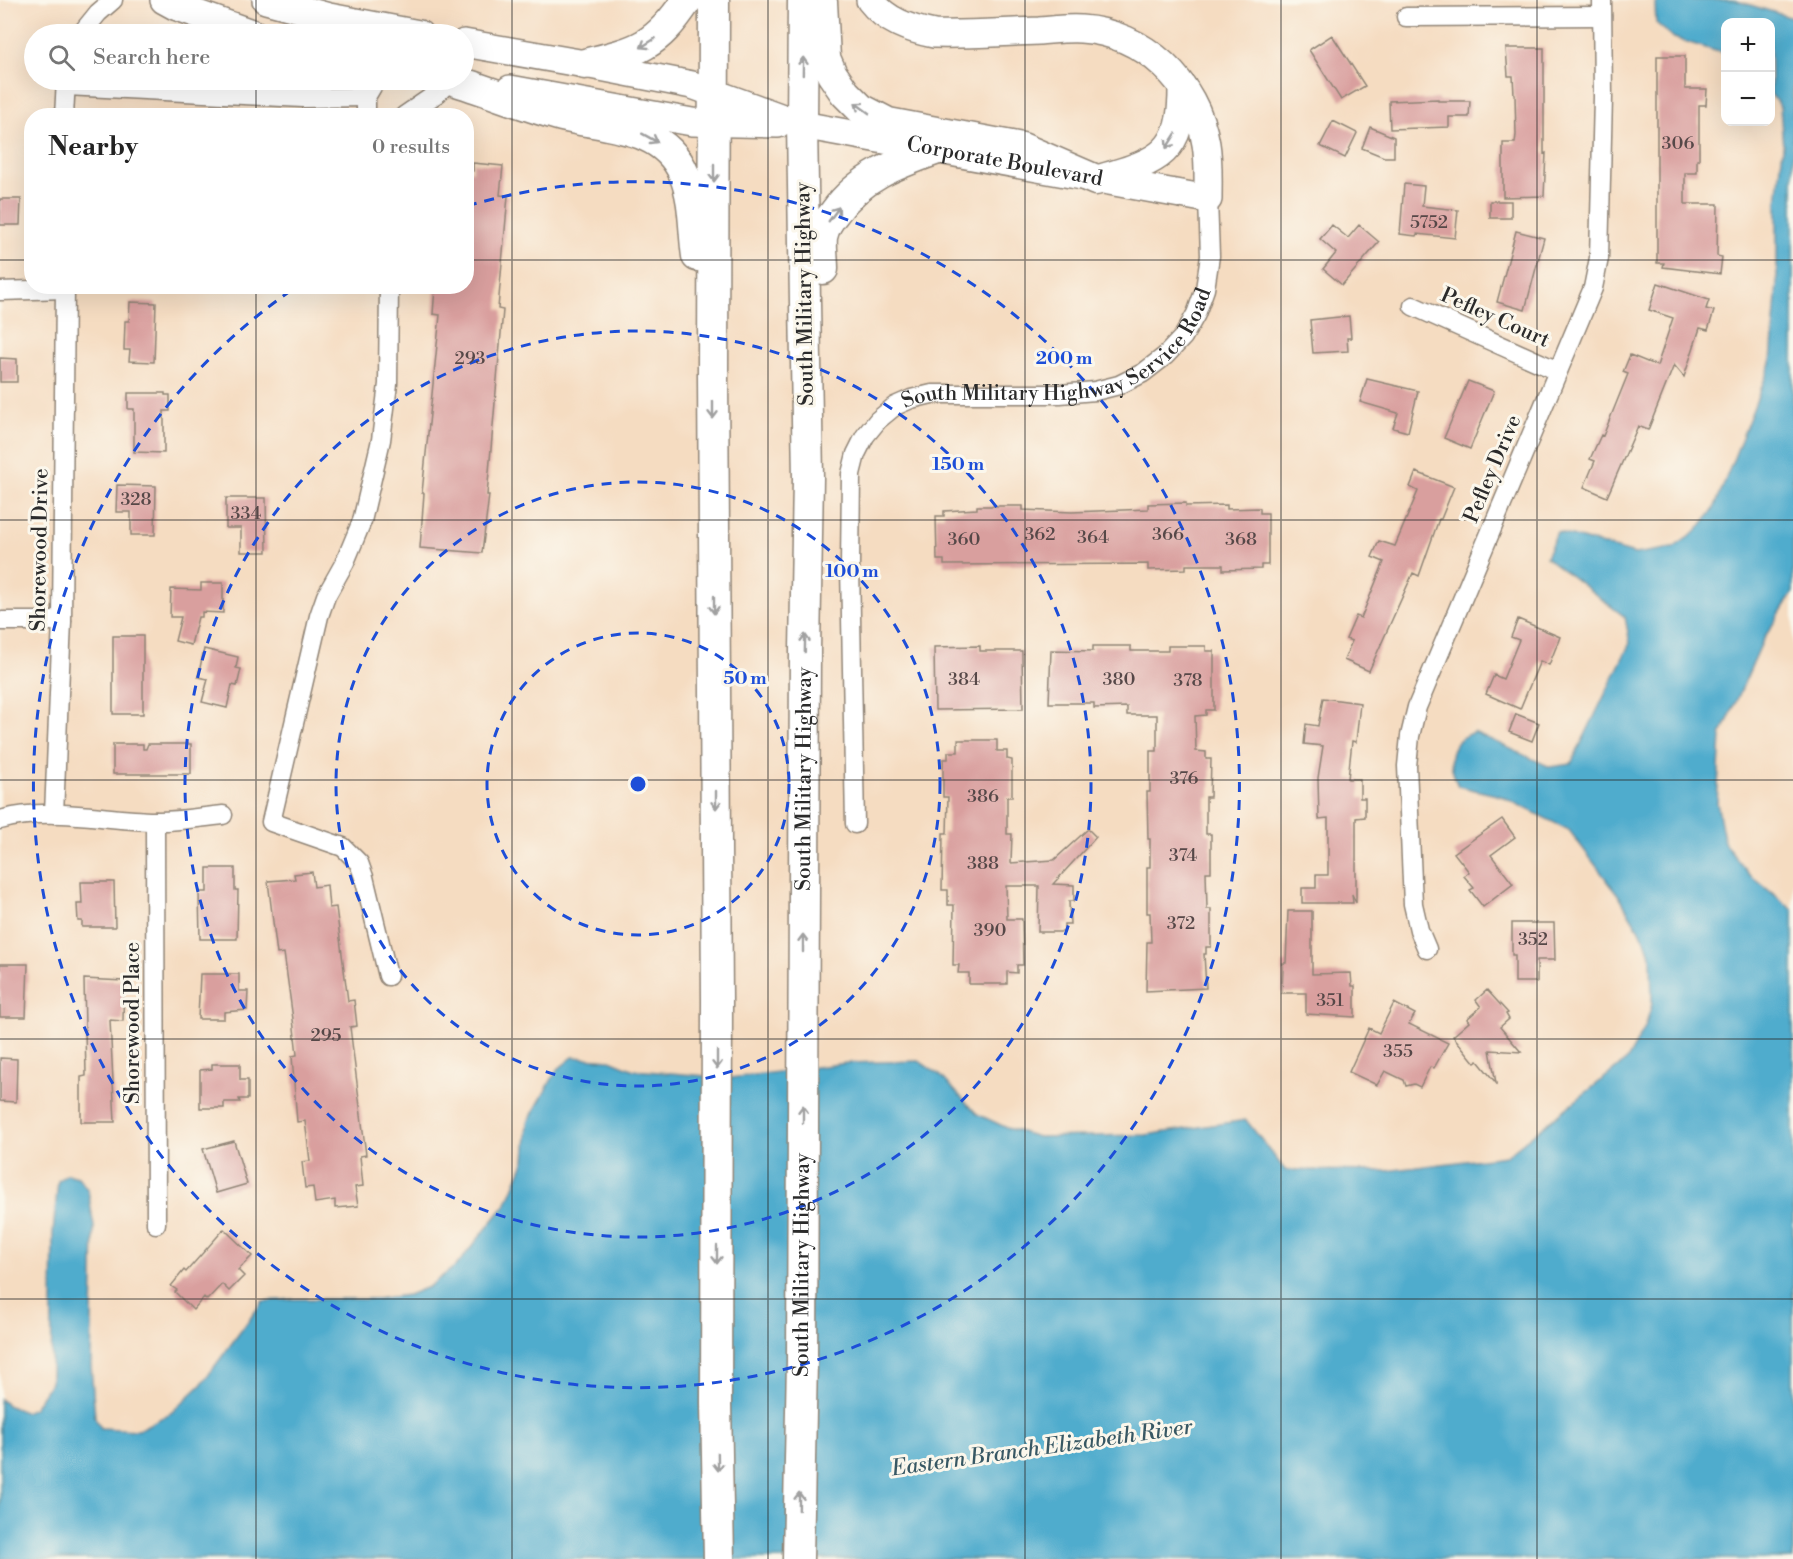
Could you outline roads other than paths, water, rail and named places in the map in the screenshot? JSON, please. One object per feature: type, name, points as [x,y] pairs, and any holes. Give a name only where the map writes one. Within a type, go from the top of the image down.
[{"type":"main road","points":[[585,64],[631,53],[650,43],[663,32],[687,0]]},
{"type":"main road","points":[[714,0],[716,1403],[719,1559]]},
{"type":"main road","name":"South Military Highway","points":[[798,1559],[802,1361],[804,651],[808,478],[802,125],[804,0]]},
{"type":"main road","points":[[822,0],[825,58],[832,74],[845,93],[861,109],[888,123],[1022,148],[1096,180]]},
{"type":"main road","points":[[474,87],[561,115],[633,130],[665,148],[684,173],[692,200],[695,245],[713,376]]},
{"type":"main road","points":[[808,478],[824,361],[822,237],[828,222],[854,189],[895,165],[935,150]]},
{"type":"street","points":[[89,24],[113,0]]},
{"type":"street","points":[[164,0],[194,14],[224,24]]},
{"type":"street","points":[[266,0],[328,17],[365,24]]},
{"type":"street","name":"South Military Highway Service Road","points":[[855,824],[850,566],[851,474],[856,454],[865,436],[878,420],[895,406],[932,394],[1060,394],[1095,391],[1119,385],[1143,373],[1165,356],[1183,337],[1205,289],[1210,256],[1209,199],[1204,137],[1200,120],[1182,86],[1173,74],[1155,58],[1130,41],[1106,32],[1080,29],[934,34],[910,29],[894,22],[870,0]]},
{"type":"street","points":[[1406,17],[1602,8]]},
{"type":"street","name":"Pefley Drive","points":[[1427,949],[1419,930],[1413,904],[1407,766],[1410,736],[1417,707],[1593,288],[1599,258],[1603,97],[1602,8]]},
{"type":"street","name":"Corporate Boulevard","points":[[474,45],[692,85],[802,125],[1209,199]]},
{"type":"street","points":[[474,54],[522,54]]},
{"type":"street","name":"Corporate Boulevard","points":[[474,84],[692,122],[802,125]]},
{"type":"street","points":[[1096,180],[1146,164],[1160,156],[1172,144],[1182,106],[1182,86]]},
{"type":"street","points":[[64,108],[66,90]]},
{"type":"street","points":[[184,90],[303,98],[366,106],[372,90]]},
{"type":"street","points":[[416,108],[441,90]]},
{"type":"street","points":[[0,291],[24,290]]},
{"type":"street","name":"Shorewood Drive","points":[[54,813],[62,621],[65,294]]},
{"type":"street","points":[[388,976],[359,863],[343,847],[271,822],[319,616],[326,596],[345,562],[362,521],[381,440],[388,384],[389,294]]},
{"type":"street","name":"Pefley Court","points":[[1413,306],[1558,371]]},
{"type":"street","points":[[0,621],[62,621]]},
{"type":"street","points":[[0,820],[16,816],[54,813],[155,821],[224,815]]},
{"type":"street","name":"Shorewood Place","points":[[155,821],[156,1224]]},
{"type":"water","name":"Eastern Branch Elizabeth River","points":[[1659,0],[1734,0],[1793,18],[1793,592],[1763,640],[1721,736],[1717,803],[1725,845],[1749,874],[1793,910],[1793,1559],[0,1559],[0,1399],[7,1405],[24,1412],[34,1408],[51,1382],[53,1233],[58,1181],[67,1174],[78,1177],[88,1190],[94,1227],[91,1365],[95,1418],[101,1428],[138,1430],[171,1413],[201,1385],[263,1301],[376,1299],[408,1295],[428,1287],[457,1265],[507,1203],[525,1160],[528,1122],[557,1070],[573,1057],[610,1060],[634,1070],[731,1078],[847,1063],[919,1061],[941,1076],[977,1114],[1007,1128],[1038,1137],[1146,1135],[1246,1120],[1285,1170],[1386,1171],[1506,1156],[1627,1060],[1645,1027],[1652,1004],[1651,958],[1645,940],[1619,896],[1569,830],[1501,796],[1458,786],[1452,769],[1451,754],[1458,741],[1474,732],[1550,767],[1571,764],[1630,643],[1625,617],[1546,557],[1557,532],[1635,554],[1673,548],[1697,531],[1714,509],[1771,363],[1777,283],[1777,203],[1783,147],[1780,107],[1775,100],[1775,18],[1721,18],[1721,53],[1674,38],[1656,23],[1655,3]]}]
